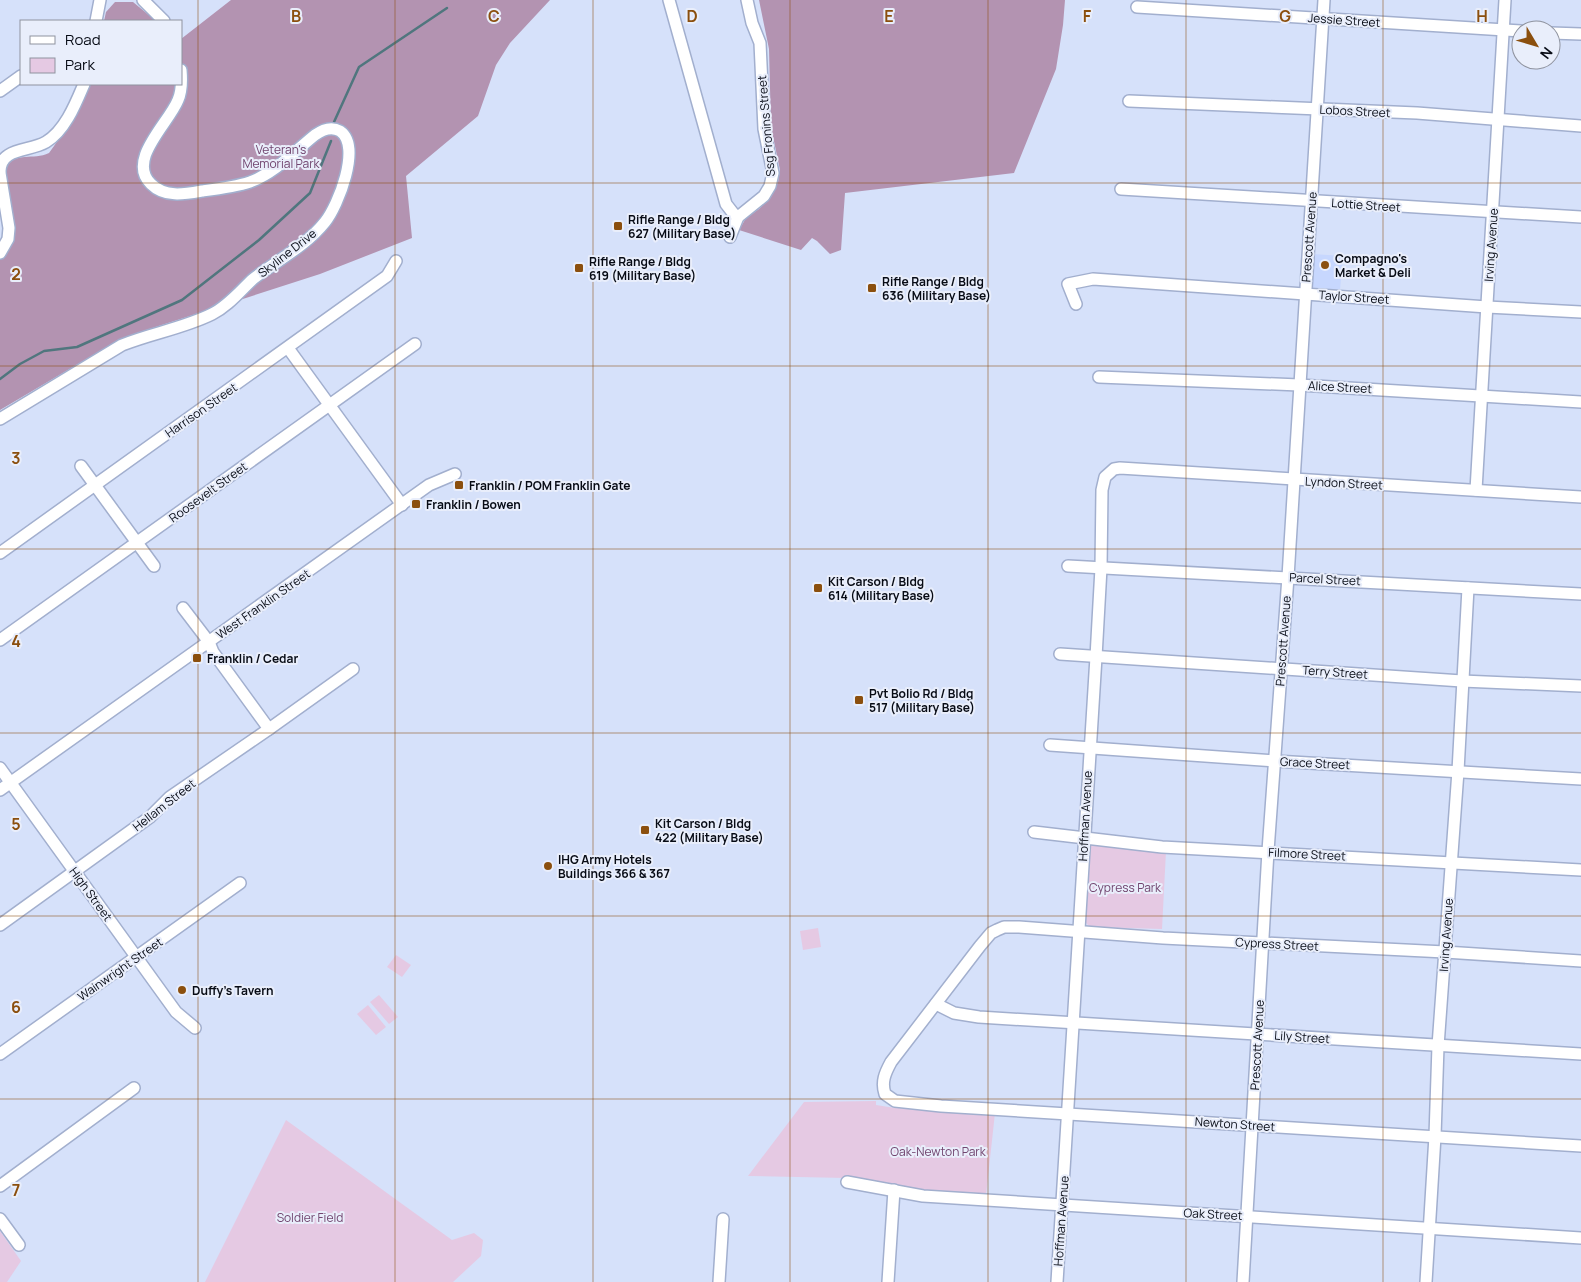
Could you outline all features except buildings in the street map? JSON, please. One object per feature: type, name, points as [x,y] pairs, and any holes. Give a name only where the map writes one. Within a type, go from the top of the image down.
[{"type":"street","points":[[96,10],[108,0]]},
{"type":"street","points":[[143,0],[163,20]]},
{"type":"street","points":[[669,0],[726,204],[738,217],[730,238]]},
{"type":"street","name":"Ssg Fronins Street","points":[[738,217],[764,196],[770,186],[773,172],[764,129],[760,43],[752,23],[747,0]]},
{"type":"street","name":"Prescott Avenue","points":[[1243,1282],[1268,851],[1288,577],[1324,0]]},
{"type":"street","name":"Irving Avenue","points":[[1476,490],[1505,0]]},
{"type":"street","name":"Jessie Street","points":[[1137,6],[1511,30]]},
{"type":"street","points":[[1561,33],[1581,34]]},
{"type":"street","points":[[0,91],[20,77]]},
{"type":"street","points":[[0,253],[8,239],[9,228],[0,172],[2,160],[7,155],[34,148],[54,136],[65,120],[83,85]]},
{"type":"street","name":"Skyline Drive","points":[[0,419],[122,345],[200,320],[214,313],[254,279],[316,232],[332,212],[344,181],[349,154],[345,137],[341,132],[332,128],[315,134],[273,169],[252,181],[235,186],[183,194],[168,193],[147,181],[144,174],[146,154],[156,134],[178,101],[181,85]]},
{"type":"street","name":"Lobos Street","points":[[1129,101],[1416,113],[1581,126]]},
{"type":"street","name":"Lottie Street","points":[[1121,189],[1581,217]]},
{"type":"street","name":"Harrison Street","points":[[0,553],[387,276],[396,261]]},
{"type":"street","name":"Taylor Street","points":[[1076,304],[1068,284],[1093,279],[1581,312]]},
{"type":"street","name":"Roosevelt Street","points":[[0,640],[415,344]]},
{"type":"street","points":[[288,348],[402,506]]},
{"type":"street","name":"Alice Street","points":[[1099,377],[1300,384],[1581,402]]},
{"type":"street","points":[[81,466],[154,566]]},
{"type":"street","name":"Lyndon Street","points":[[1109,472],[1120,468],[1581,497]]},
{"type":"street","name":"Hoffman Avenue","points":[[1057,1282],[1096,657],[1101,568],[1102,490],[1103,482],[1109,472]]},
{"type":"street","name":"West Franklin Street","points":[[0,790],[430,485],[455,474]]},
{"type":"street","name":"Parcel Street","points":[[1068,566],[1581,594]]},
{"type":"street","name":"Irving Avenue","points":[[1426,1282],[1436,1136],[1438,1046],[1458,771],[1468,588]]},
{"type":"street","points":[[182,608],[209,642],[213,652],[269,729]]},
{"type":"street","name":"Terry Street","points":[[1060,654],[1581,686]]},
{"type":"street","name":"Hellam Street","points":[[0,924],[150,817],[170,796],[353,669]]},
{"type":"street","name":"Grace Street","points":[[1050,745],[1275,761],[1581,779]]},
{"type":"street","name":"High Street","points":[[0,768],[176,1012],[195,1028]]},
{"type":"street","name":"Filmore Street","points":[[1034,832],[1162,847],[1268,851],[1581,870]]},
{"type":"street","name":"Wainwright Street","points":[[0,1054],[240,883]]},
{"type":"street","name":"Cypress Street","points":[[889,1098],[883,1089],[885,1074],[890,1062],[980,946],[992,934],[1004,927],[1019,926],[1163,938],[1581,961]]},
{"type":"street","name":"Lily Street","points":[[936,1004],[954,1014],[979,1017],[1581,1054]]},
{"type":"street","points":[[0,1186],[134,1088]]},
{"type":"street","name":"Newton Street","points":[[889,1098],[895,1101],[941,1106],[1581,1146]]},
{"type":"street","name":"Oak Street","points":[[847,1182],[923,1196],[1581,1238]]},
{"type":"street","points":[[888,1282],[894,1190]]},
{"type":"street","points":[[0,1219],[19,1245]]},
{"type":"street","points":[[720,1282],[723,1219]]},
{"type":"shaded area","points":[[1312,254],[1343,256],[1340,290],[1310,287]]},
{"type":"green space","name":"Veteran's Memorial Park","points":[[231,0],[550,0],[510,43],[496,65],[478,116],[406,176],[412,238],[320,274],[137,333],[95,354],[0,410],[0,260],[9,250],[14,237],[4,169],[9,163],[19,158],[49,153],[64,132],[89,85],[182,85],[182,38]]},
{"type":"green space","points":[[759,0],[1065,0],[1056,69],[1014,173],[845,193],[841,250],[830,254],[812,238],[801,250],[739,230],[746,218],[771,197],[778,182],[780,170],[771,127],[769,49]]},
{"type":"green space","points":[[115,2],[133,2],[155,20],[104,20],[106,12]]},
{"type":"green space","name":"Cypress Park","points":[[1093,844],[1166,851],[1162,929],[1092,927],[1085,922],[1087,852]]},
{"type":"green space","points":[[818,928],[821,947],[803,950],[800,931]]},
{"type":"green space","points":[[396,955],[411,965],[402,977],[387,967]]},
{"type":"green space","points":[[379,995],[398,1017],[389,1024],[370,1002]]},
{"type":"green space","points":[[368,1005],[386,1027],[376,1035],[357,1014]]},
{"type":"green space","name":"Oak-Newton Park","points":[[876,1101],[876,1105],[895,1108],[995,1113],[986,1195],[924,1191],[846,1178],[748,1176],[804,1102]]},
{"type":"green space","name":"Soldier Field","points":[[286,1120],[452,1240],[474,1233],[483,1240],[481,1256],[453,1282],[205,1282]]},
{"type":"green space","points":[[0,1231],[21,1261],[7,1282],[0,1282]]},
{"type":"waterway","points":[[334,122],[359,67],[447,8]]},
{"type":"waterway","points":[[0,379],[20,364],[44,351],[77,347],[182,300],[259,240],[310,193],[331,141]]},
{"type":"place","name":"Rifle Range / Bldg 627 (Military Base)","points":[[618,226]]},
{"type":"place","name":"Compagno's Market & Deli","points":[[1325,265]]},
{"type":"place","name":"Rifle Range / Bldg 619 (Military Base)","points":[[579,268]]},
{"type":"place","name":"Rifle Range / Bldg 636 (Military Base)","points":[[872,288]]},
{"type":"place","name":"Franklin / POM Franklin Gate","points":[[459,485]]},
{"type":"place","name":"Franklin / Bowen","points":[[416,504]]},
{"type":"place","name":"Kit Carson / Bldg 614 (Military Base)","points":[[818,588]]},
{"type":"place","name":"Franklin / Cedar","points":[[197,658]]},
{"type":"place","name":"Pvt Bolio Rd / Bldg 517 (Military Base)","points":[[859,700]]},
{"type":"place","name":"Kit Carson / Bldg 422 (Military Base)","points":[[645,830]]},
{"type":"place","name":"IHG Army Hotels Buildings 366 & 367","points":[[548,866]]},
{"type":"place","name":"Duffy's Tavern","points":[[182,990]]}]
